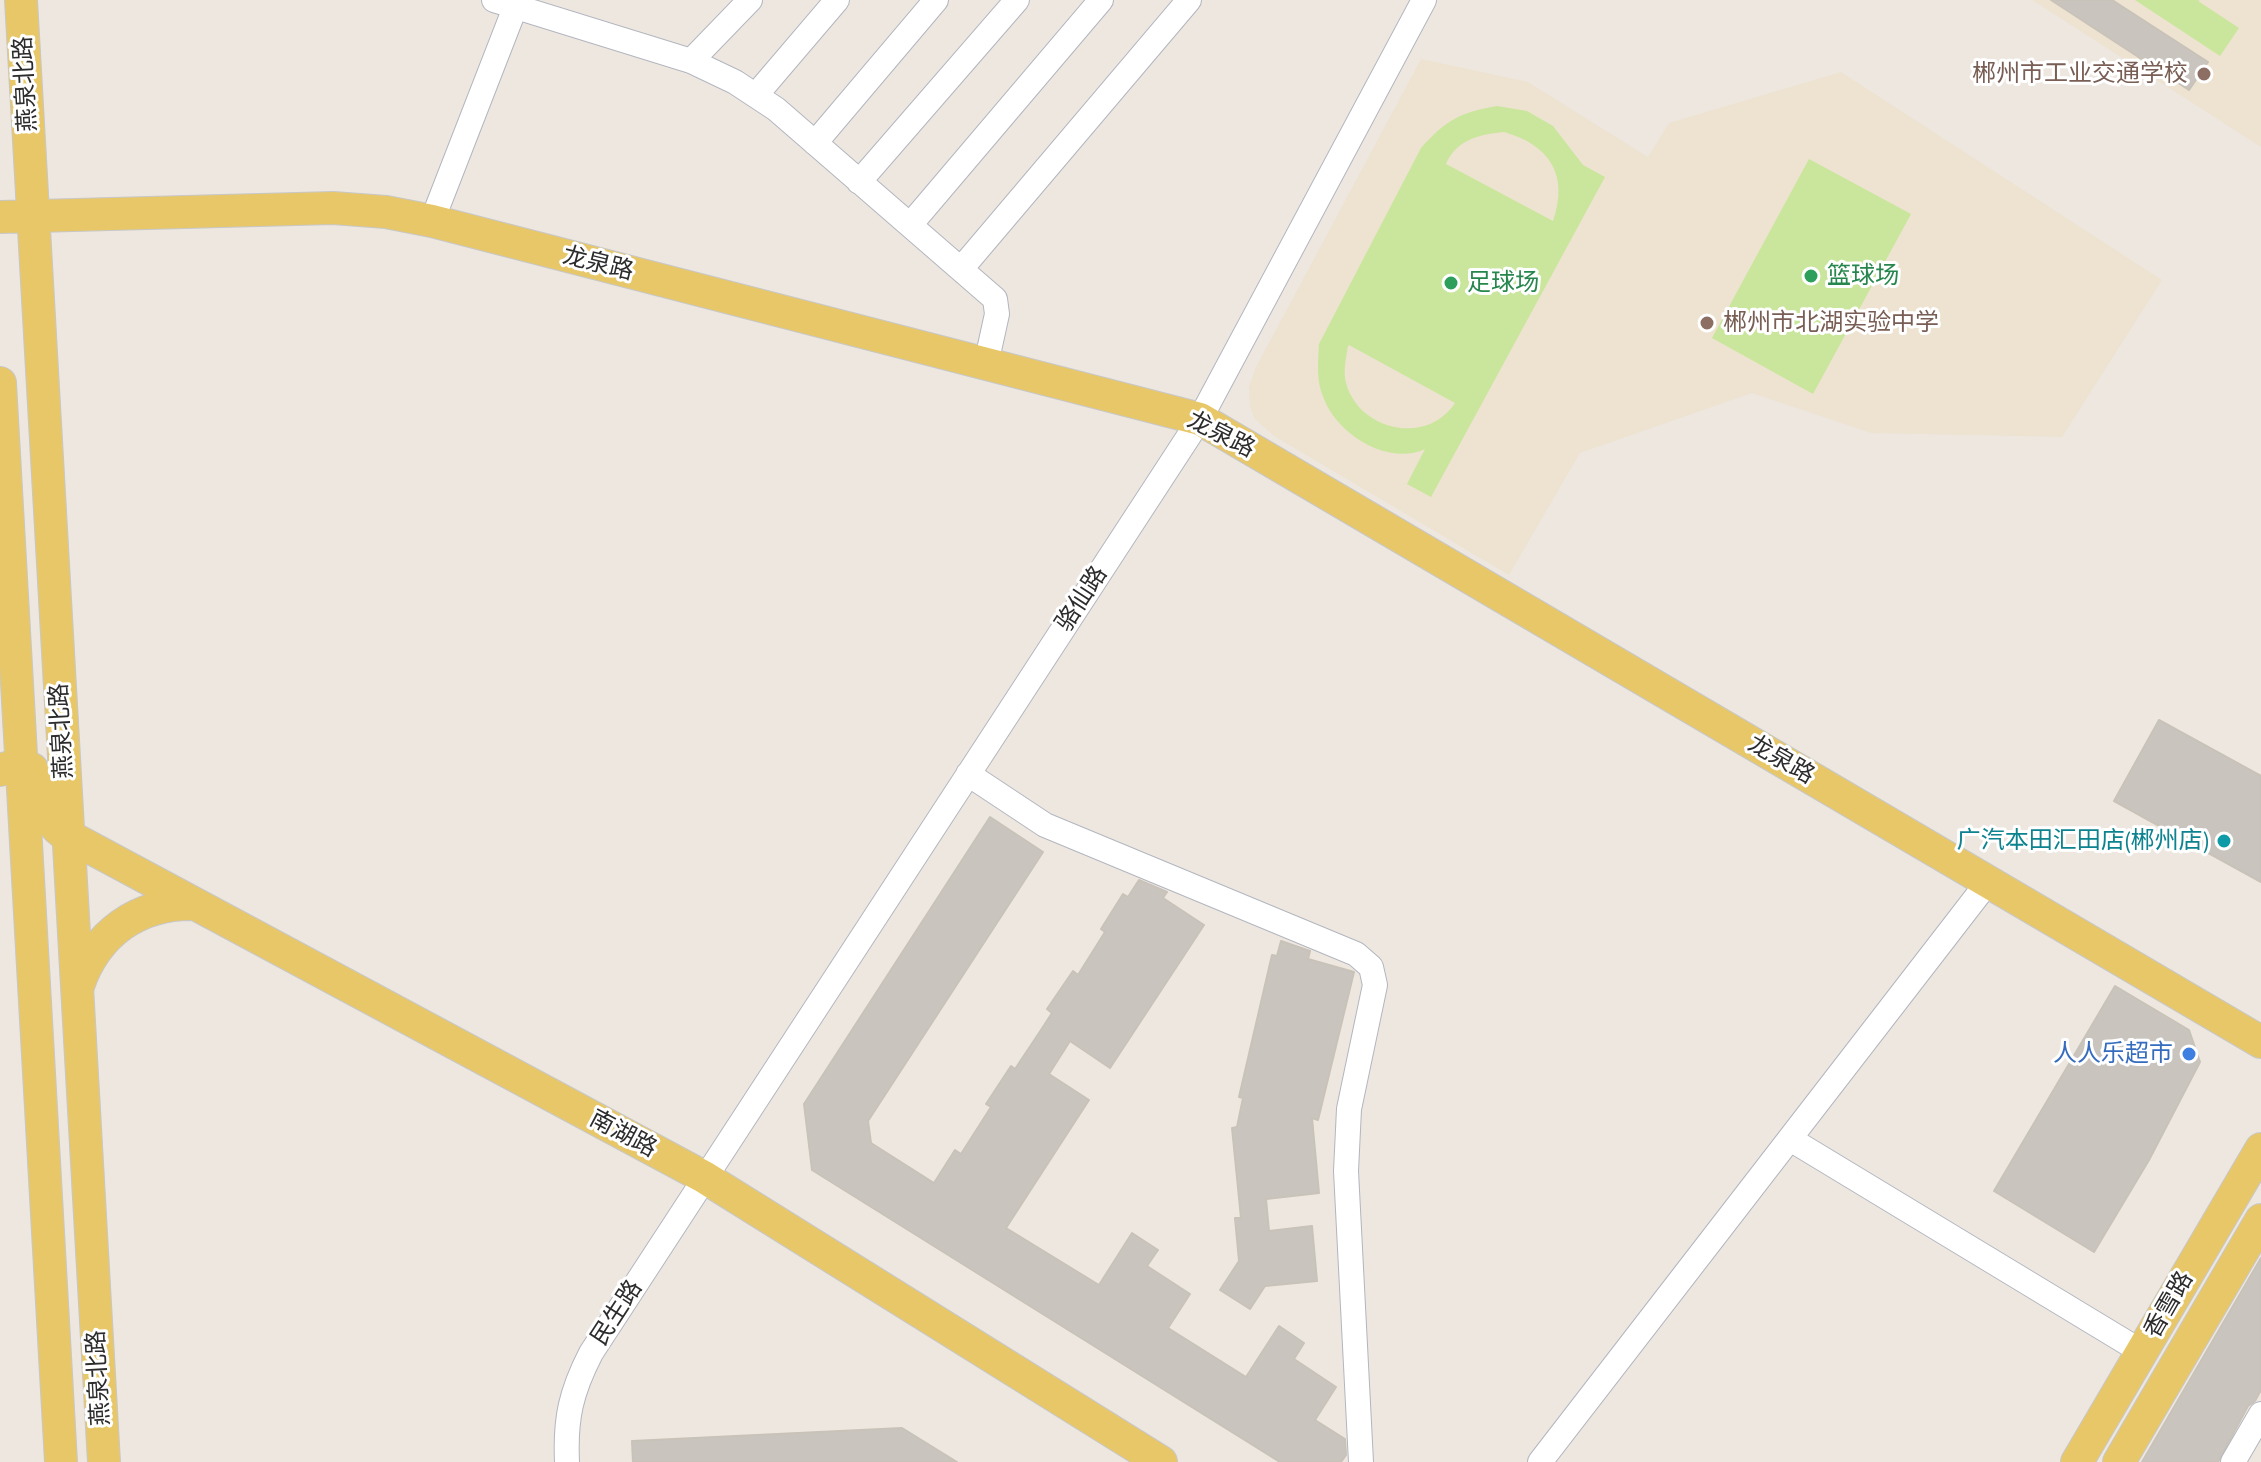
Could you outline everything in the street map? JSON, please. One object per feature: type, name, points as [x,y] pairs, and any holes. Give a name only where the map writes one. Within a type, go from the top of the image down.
[{"type":"main road","name":"燕泉北路","points":[[21,0],[104,1462]]},
{"type":"main road","name":"龙泉路","points":[[0,217],[333,208],[386,212],[432,221],[1200,419],[2261,1042]]},
{"type":"main road","name":"燕泉北路","points":[[0,383],[10,756],[61,1462]]},
{"type":"main road","points":[[10,756],[35,745],[44,755],[54,824],[68,836]]},
{"type":"main road","name":"南湖路","points":[[68,836],[704,1177],[1161,1462]]},
{"type":"main road","points":[[77,989],[91,956],[115,928],[160,906],[194,904]]},
{"type":"main road","name":"香雪路","points":[[2077,1462],[2261,1149]]},
{"type":"main road","name":"香雪路","points":[[2119,1462],[2261,1220]]},
{"type":"street","points":[[691,61],[750,0]]},
{"type":"street","points":[[756,95],[837,0]]},
{"type":"street","points":[[815,143],[936,0]]},
{"type":"street","points":[[859,182],[1017,0]]},
{"type":"street","points":[[910,225],[1101,0]]},
{"type":"street","points":[[961,269],[1189,0]]},
{"type":"street","name":"骆仙路","points":[[704,1177],[1200,419],[1424,0]]},
{"type":"street","points":[[432,221],[509,2],[691,61],[756,95],[997,303],[986,364]]},
{"type":"street","points":[[968,774],[1045,825],[1356,954],[1371,967],[1375,985],[1351,1096],[1346,1171],[1361,1462]]},
{"type":"street","points":[[1540,1462],[1988,882]]},
{"type":"street","points":[[1790,1139],[2142,1352]]},
{"type":"street","name":"民生路","points":[[567,1462],[568,1409],[576,1382],[591,1353],[704,1177]]},
{"type":"street","points":[[2233,1462],[2261,1414]]},
{"type":"shaded area","name":"郴州市工业交通学校","points":[[2032,0],[2261,0],[2261,147]]},
{"type":"shaded area","name":"郴州市北湖实验中学","points":[[1421,59],[1528,82],[1648,157],[1669,123],[1841,72],[2162,280],[2062,437],[1871,433],[1752,393],[1580,453],[1509,575],[1274,436],[1255,419],[1250,407],[1249,387],[1256,367]]},
{"type":"green space","points":[[2135,0],[2200,0],[2239,28],[2220,56]]},
{"type":"green space","points":[[1497,106],[1527,111],[1553,126],[1583,165],[1605,177],[1431,497],[1407,484],[1425,449],[1411,453],[1380,450],[1352,435],[1331,412],[1320,386],[1319,344],[1421,148],[1438,130],[1455,119]],"holes":[[[1504,132],[1533,145],[1552,164],[1559,190],[1553,221],[1446,164],[1462,144],[1486,134]],[[1349,345],[1455,403],[1443,416],[1428,425],[1395,427],[1379,422],[1353,399],[1346,383]]]},
{"type":"green space","name":"篮球场","points":[[1809,159],[1911,214],[1813,394],[1712,338]]},
{"type":"building","points":[[2051,0],[2112,0],[2208,62],[2189,90]]},
{"type":"building","name":"广汽本田汇田店(郴州店)","points":[[2159,720],[2261,776],[2261,882],[2114,801]]},
{"type":"building","points":[[990,817],[1043,852],[868,1121],[871,1143],[934,1183],[955,1150],[961,1154],[991,1107],[986,1104],[1011,1066],[1015,1069],[1039,1033],[1052,1013],[1047,1009],[1073,971],[1078,975],[1105,932],[1101,929],[1123,894],[1128,897],[1139,880],[1167,892],[1163,898],[1204,925],[1110,1068],[1070,1041],[1049,1074],[1089,1100],[1006,1228],[1099,1285],[1132,1233],[1158,1250],[1147,1266],[1190,1294],[1168,1328],[1246,1377],[1279,1326],[1304,1343],[1294,1359],[1336,1387],[1315,1420],[1345,1439],[1346,1455],[1341,1462],[1280,1462],[812,1170],[804,1104]]},
{"type":"building","points":[[1281,941],[1310,951],[1308,959],[1354,972],[1318,1120],[1312,1118],[1319,1193],[1266,1199],[1269,1231],[1312,1226],[1317,1281],[1265,1286],[1250,1309],[1220,1290],[1239,1261],[1235,1218],[1241,1218],[1232,1128],[1237,1127],[1243,1098],[1239,1097],[1272,955],[1277,956]]},
{"type":"building","points":[[2115,986],[2189,1030],[2200,1062],[2149,1160],[2094,1252],[1994,1191]]},
{"type":"building","points":[[2261,1258],[2261,1390],[2255,1401],[2248,1406],[2218,1462],[2142,1462]]},
{"type":"building","points":[[902,1428],[957,1462],[633,1462],[632,1441]]},
{"type":"place","name":"郴州市工业交通学校","points":[[2204,74]]},
{"type":"place","name":"篮球场","points":[[1811,276]]},
{"type":"place","name":"足球场","points":[[1451,283]]},
{"type":"place","name":"郴州市北湖实验中学","points":[[1707,323]]},
{"type":"place","name":"广汽本田汇田店(郴州店)","points":[[2224,841]]},
{"type":"place","name":"人人乐超市","points":[[2189,1054]]}]
